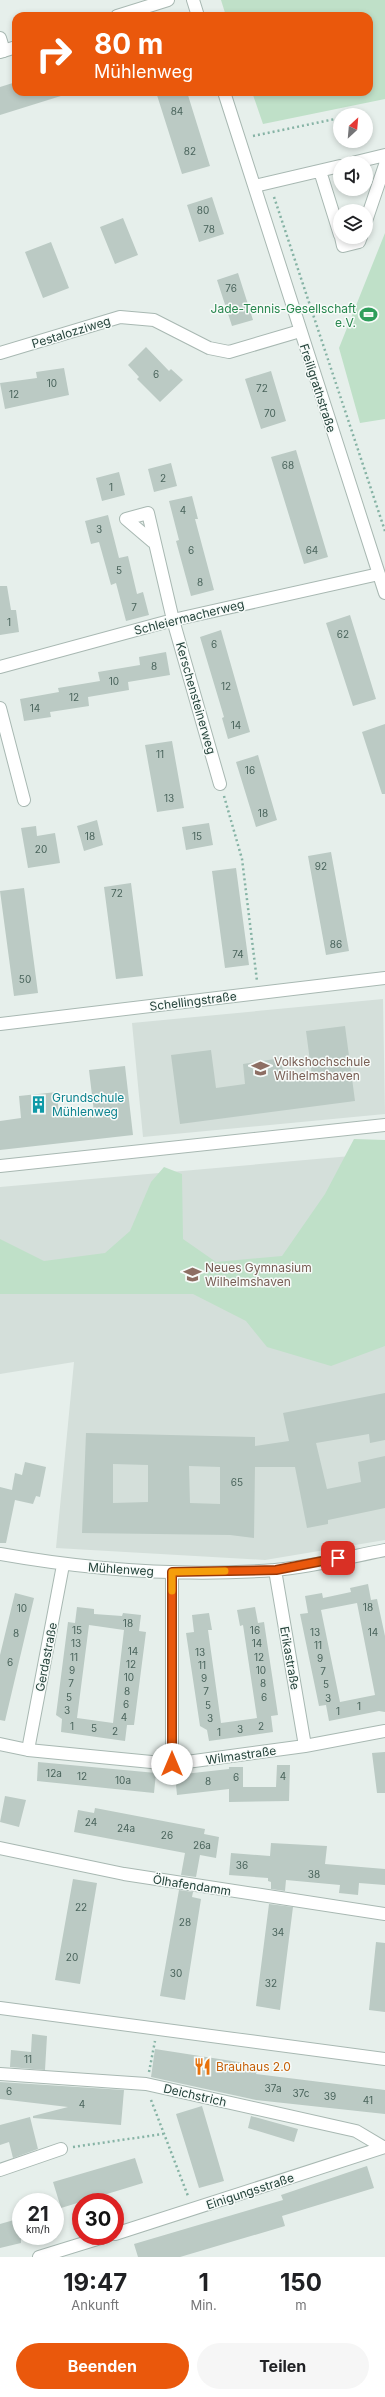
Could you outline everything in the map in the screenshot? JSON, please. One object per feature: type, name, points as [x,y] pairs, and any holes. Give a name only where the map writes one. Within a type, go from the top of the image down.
[{"type":"street","points":[[129,12],[168,0]]},
{"type":"street","points":[[193,0],[197,12]]},
{"type":"street","points":[[0,38],[2,51],[12,48]]},
{"type":"street","name":"Freiligrathstraße","points":[[225,96],[385,593]]},
{"type":"street","points":[[373,158],[385,155]]},
{"type":"street","points":[[372,204],[385,165]]},
{"type":"street","points":[[255,186],[333,168]]},
{"type":"street","points":[[320,171],[333,213]]},
{"type":"street","name":"Pestalozziweg","points":[[0,353],[120,317],[154,320],[208,348],[229,352],[300,332]]},
{"type":"street","name":"Kerschensteinerweg","points":[[153,542],[173,620],[220,784]]},
{"type":"street","name":"Schleiermacherweg","points":[[0,667],[173,620],[379,574]]},
{"type":"street","points":[[0,708],[24,800]]},
{"type":"street","name":"Schellingstraße","points":[[0,1024],[385,978]]},
{"type":"street","points":[[0,1166],[385,1125]]},
{"type":"street","name":"Mühlenweg","points":[[0,1554],[63,1565],[172,1572],[276,1570],[385,1550]]},
{"type":"street","name":"Gerdastraße","points":[[28,1750],[63,1565]]},
{"type":"street","name":"Erikastraße","points":[[276,1570],[305,1746]]},
{"type":"street","points":[[172,1572],[172,1764]]},
{"type":"street","name":"Wilmastraße","points":[[0,1744],[28,1750],[172,1764],[305,1746],[385,1731]]},
{"type":"street","name":"Ölhafendamm","points":[[0,1848],[124,1874],[385,1914]]},
{"type":"street","points":[[0,2008],[385,2059]]},
{"type":"street","name":"Deichstrich","points":[[0,2074],[146,2084],[356,2131],[384,2147]]},
{"type":"street","name":"Einigungsstraße","points":[[124,2231],[384,2147]]},
{"type":"street","points":[[0,2170],[61,2149]]},
{"type":"street","points":[[39,2257],[78,2245]]},
{"type":"path","points":[[253,136],[333,119]]},
{"type":"path","points":[[251,129],[256,143]]},
{"type":"path","points":[[270,183],[385,531]]},
{"type":"path","points":[[220,784],[242,859],[258,994]]},
{"type":"path","points":[[157,2030],[146,2084],[163,2134],[194,2209]]},
{"type":"path","points":[[61,2149],[163,2134]]},
{"type":"shaded area","name":"Volkshochschule Wilhelmshaven","points":[[383,999],[385,1114],[143,1137],[132,1023]]},
{"type":"shaded area","name":"Neues Gymnasium Wilhelmshaven","points":[[385,1153],[385,1540],[265,1560],[56,1548],[74,1362],[0,1374],[0,1187]]},
{"type":"green space","points":[[221,0],[385,0],[385,99],[341,108],[333,108],[333,110],[263,124],[253,96],[373,96],[373,12],[225,12]]},
{"type":"green space","name":"Jade-Tennis-Gesellschaft e.V.","points":[[385,233],[385,419],[360,423],[339,348]]},
{"type":"green space","points":[[354,1139],[385,1140],[385,1346],[331,1366],[267,1347],[246,1321],[193,1294],[0,1294],[0,1239],[44,1261],[105,1253],[130,1231],[151,1182],[164,1167],[182,1174],[183,1239],[216,1262],[282,1256],[325,1194]]},
{"type":"building","points":[[12,83],[12,96],[61,96],[0,115],[0,87]]},
{"type":"building","points":[[157,96],[188,96],[210,166],[182,174]]},
{"type":"building","points":[[212,197],[224,234],[199,242],[187,205]]},
{"type":"building","points":[[123,218],[138,255],[115,264],[100,227]]},
{"type":"building","points":[[51,242],[69,288],[43,298],[25,252]]},
{"type":"building","points":[[238,273],[253,320],[232,326],[217,280]]},
{"type":"building","points":[[146,347],[169,371],[171,369],[183,380],[160,402],[137,379],[139,377],[128,365]]},
{"type":"building","points":[[64,368],[69,395],[5,409],[0,383],[37,378],[36,372]]},
{"type":"building","points":[[271,371],[286,421],[261,429],[245,379]]},
{"type":"building","points":[[296,450],[328,557],[304,564],[271,457]]},
{"type":"building","points":[[171,463],[177,486],[154,492],[148,469]]},
{"type":"building","points":[[119,472],[125,495],[102,501],[96,478]]},
{"type":"building","points":[[192,496],[198,519],[195,519],[214,590],[191,596],[176,541],[179,540],[169,501]]},
{"type":"building","points":[[108,515],[119,558],[128,556],[137,594],[143,592],[149,615],[126,621],[116,583],[111,585],[99,542],[91,544],[85,521]]},
{"type":"building","points":[[0,586],[7,586],[11,610],[16,610],[19,632],[0,635]]},
{"type":"building","points":[[350,615],[376,699],[353,706],[326,623]]},
{"type":"building","points":[[221,630],[250,732],[228,739],[222,718],[224,717],[200,637]]},
{"type":"building","points":[[166,652],[170,675],[128,682],[129,690],[88,697],[89,706],[50,712],[51,717],[24,721],[20,699],[59,692],[58,688],[100,681],[98,672],[140,665],[139,657]]},
{"type":"building","points":[[385,724],[385,794],[382,794],[362,732]]},
{"type":"building","points":[[172,741],[184,808],[157,812],[145,745]]},
{"type":"building","points":[[258,755],[277,820],[256,827],[236,762]]},
{"type":"building","points":[[97,820],[103,845],[84,851],[77,826]]},
{"type":"building","points":[[209,823],[213,845],[186,850],[182,827]]},
{"type":"building","points":[[36,826],[37,836],[55,833],[60,863],[28,868],[21,828]]},
{"type":"building","points":[[331,852],[349,951],[326,955],[308,856]]},
{"type":"building","points":[[236,868],[249,965],[225,968],[212,871]]},
{"type":"building","points":[[131,883],[143,976],[116,979],[104,887]]},
{"type":"building","points":[[24,888],[38,993],[14,996],[0,891]]},
{"type":"building","points":[[345,1026],[355,1101],[180,1124],[171,1055],[211,1050],[216,1088],[245,1084],[243,1064],[281,1058],[284,1079],[312,1076],[306,1031]]},
{"type":"building","name":"Grundschule Mühlenweg","points":[[125,1066],[133,1135],[0,1150],[0,1121],[21,1118],[19,1096],[57,1092],[59,1116],[94,1112],[89,1070]]},
{"type":"building","points":[[385,1393],[385,1440],[370,1443],[369,1434],[316,1443],[327,1489],[361,1482],[358,1462],[385,1456],[385,1508],[328,1520],[328,1524],[307,1528],[295,1467],[255,1467],[254,1538],[230,1535],[82,1533],[86,1433],[255,1437],[255,1446],[289,1441],[283,1413]],"holes":[[[113,1464],[148,1465],[148,1502],[113,1503]],[[189,1466],[220,1467],[220,1504],[190,1503]]]},
{"type":"building","points":[[25,1462],[46,1467],[40,1497],[36,1496],[33,1504],[15,1500],[6,1543],[0,1543],[0,1487],[12,1490],[15,1473],[22,1475]]},
{"type":"building","points":[[368,1584],[371,1600],[377,1599],[385,1636],[385,1712],[379,1711],[329,1721],[326,1705],[319,1706],[300,1614],[308,1613],[305,1596],[322,1593],[323,1598],[351,1592],[350,1588]],"holes":[[[357,1603],[375,1695],[340,1702],[321,1610]]]},
{"type":"building","points":[[15,1593],[34,1598],[5,1721],[0,1720],[0,1655]]},
{"type":"building","points":[[77,1607],[94,1609],[94,1614],[122,1616],[123,1613],[141,1615],[139,1631],[146,1632],[134,1725],[127,1725],[125,1741],[61,1732],[62,1719],[56,1715],[68,1622],[75,1623]],"holes":[[[89,1625],[124,1630],[113,1723],[77,1718]]]},
{"type":"building","points":[[255,1607],[258,1623],[264,1622],[278,1715],[271,1716],[273,1732],[209,1741],[207,1730],[200,1726],[186,1633],[194,1632],[192,1615],[209,1613],[212,1630],[208,1630],[221,1723],[257,1718],[243,1625],[240,1626],[237,1610]]},
{"type":"building","points":[[385,1752],[385,1793],[377,1793],[372,1753]]},
{"type":"building","points":[[38,1762],[156,1773],[154,1793],[37,1781]]},
{"type":"building","points":[[277,1765],[290,1765],[289,1801],[229,1802],[229,1789],[177,1795],[175,1775],[229,1769],[229,1767],[243,1767],[243,1787],[276,1787]]},
{"type":"building","points":[[5,1796],[26,1800],[19,1827],[0,1822]]},
{"type":"building","points":[[95,1808],[205,1829],[204,1834],[219,1837],[216,1858],[200,1855],[196,1877],[181,1875],[185,1853],[74,1832],[78,1810],[94,1813]]},
{"type":"building","points":[[271,1843],[327,1846],[325,1864],[385,1869],[385,1885],[359,1883],[358,1895],[339,1893],[340,1885],[286,1880],[285,1891],[271,1889],[271,1882],[268,1881],[268,1878],[229,1875],[231,1853],[270,1856]]},
{"type":"building","points":[[73,1879],[97,1883],[80,1984],[55,1980]]},
{"type":"building","points":[[179,1890],[193,1892],[192,1897],[201,1899],[185,2000],[160,1996]]},
{"type":"building","points":[[269,1904],[293,1907],[280,2010],[256,2006]]},
{"type":"building","points":[[376,1942],[385,1943],[385,2012],[369,2010]]},
{"type":"building","points":[[32,2034],[47,2036],[45,2070],[10,2067],[11,2050],[31,2052]]},
{"type":"building","points":[[155,2049],[258,2065],[256,2074],[385,2090],[385,2114],[256,2100],[151,2077]]},
{"type":"building","points":[[0,2082],[124,2090],[121,2125],[33,2118],[33,2116],[68,2107],[0,2099]]},
{"type":"building","points":[[202,2106],[224,2181],[199,2188],[176,2114]]},
{"type":"building","points":[[251,2116],[298,2129],[294,2142],[248,2128]]},
{"type":"building","points":[[30,2117],[38,2149],[13,2158],[9,2142],[0,2145],[0,2125]]},
{"type":"building","points":[[135,2158],[143,2183],[110,2193],[72,2193],[72,2205],[64,2207],[64,2193],[56,2193],[53,2182]]},
{"type":"building","points":[[367,2166],[374,2188],[282,2216],[285,2226],[180,2257],[138,2257],[134,2244],[283,2200],[281,2195]]},
{"type":"building","points":[[12,2221],[13,2245],[0,2248],[0,2224]]},
{"type":"slow traffic","points":[[172,1591],[172,1572],[225,1571]]},
{"type":"place","name":"Jade-Tennis-Gesellschaft e.V.","points":[[369,315]]},
{"type":"place","name":"Volkshochschule Wilhelmshaven","points":[[261,1068]]},
{"type":"place","name":"Grundschule Mühlenweg","points":[[39,1104]]},
{"type":"place","name":"Neues Gymnasium Wilhelmshaven","points":[[192,1274]]},
{"type":"place","name":"Brauhaus 2.0","points":[[203,2066]]},
{"type":"route","points":[[172,1764],[172,1572],[276,1570],[338,1558]]}]
